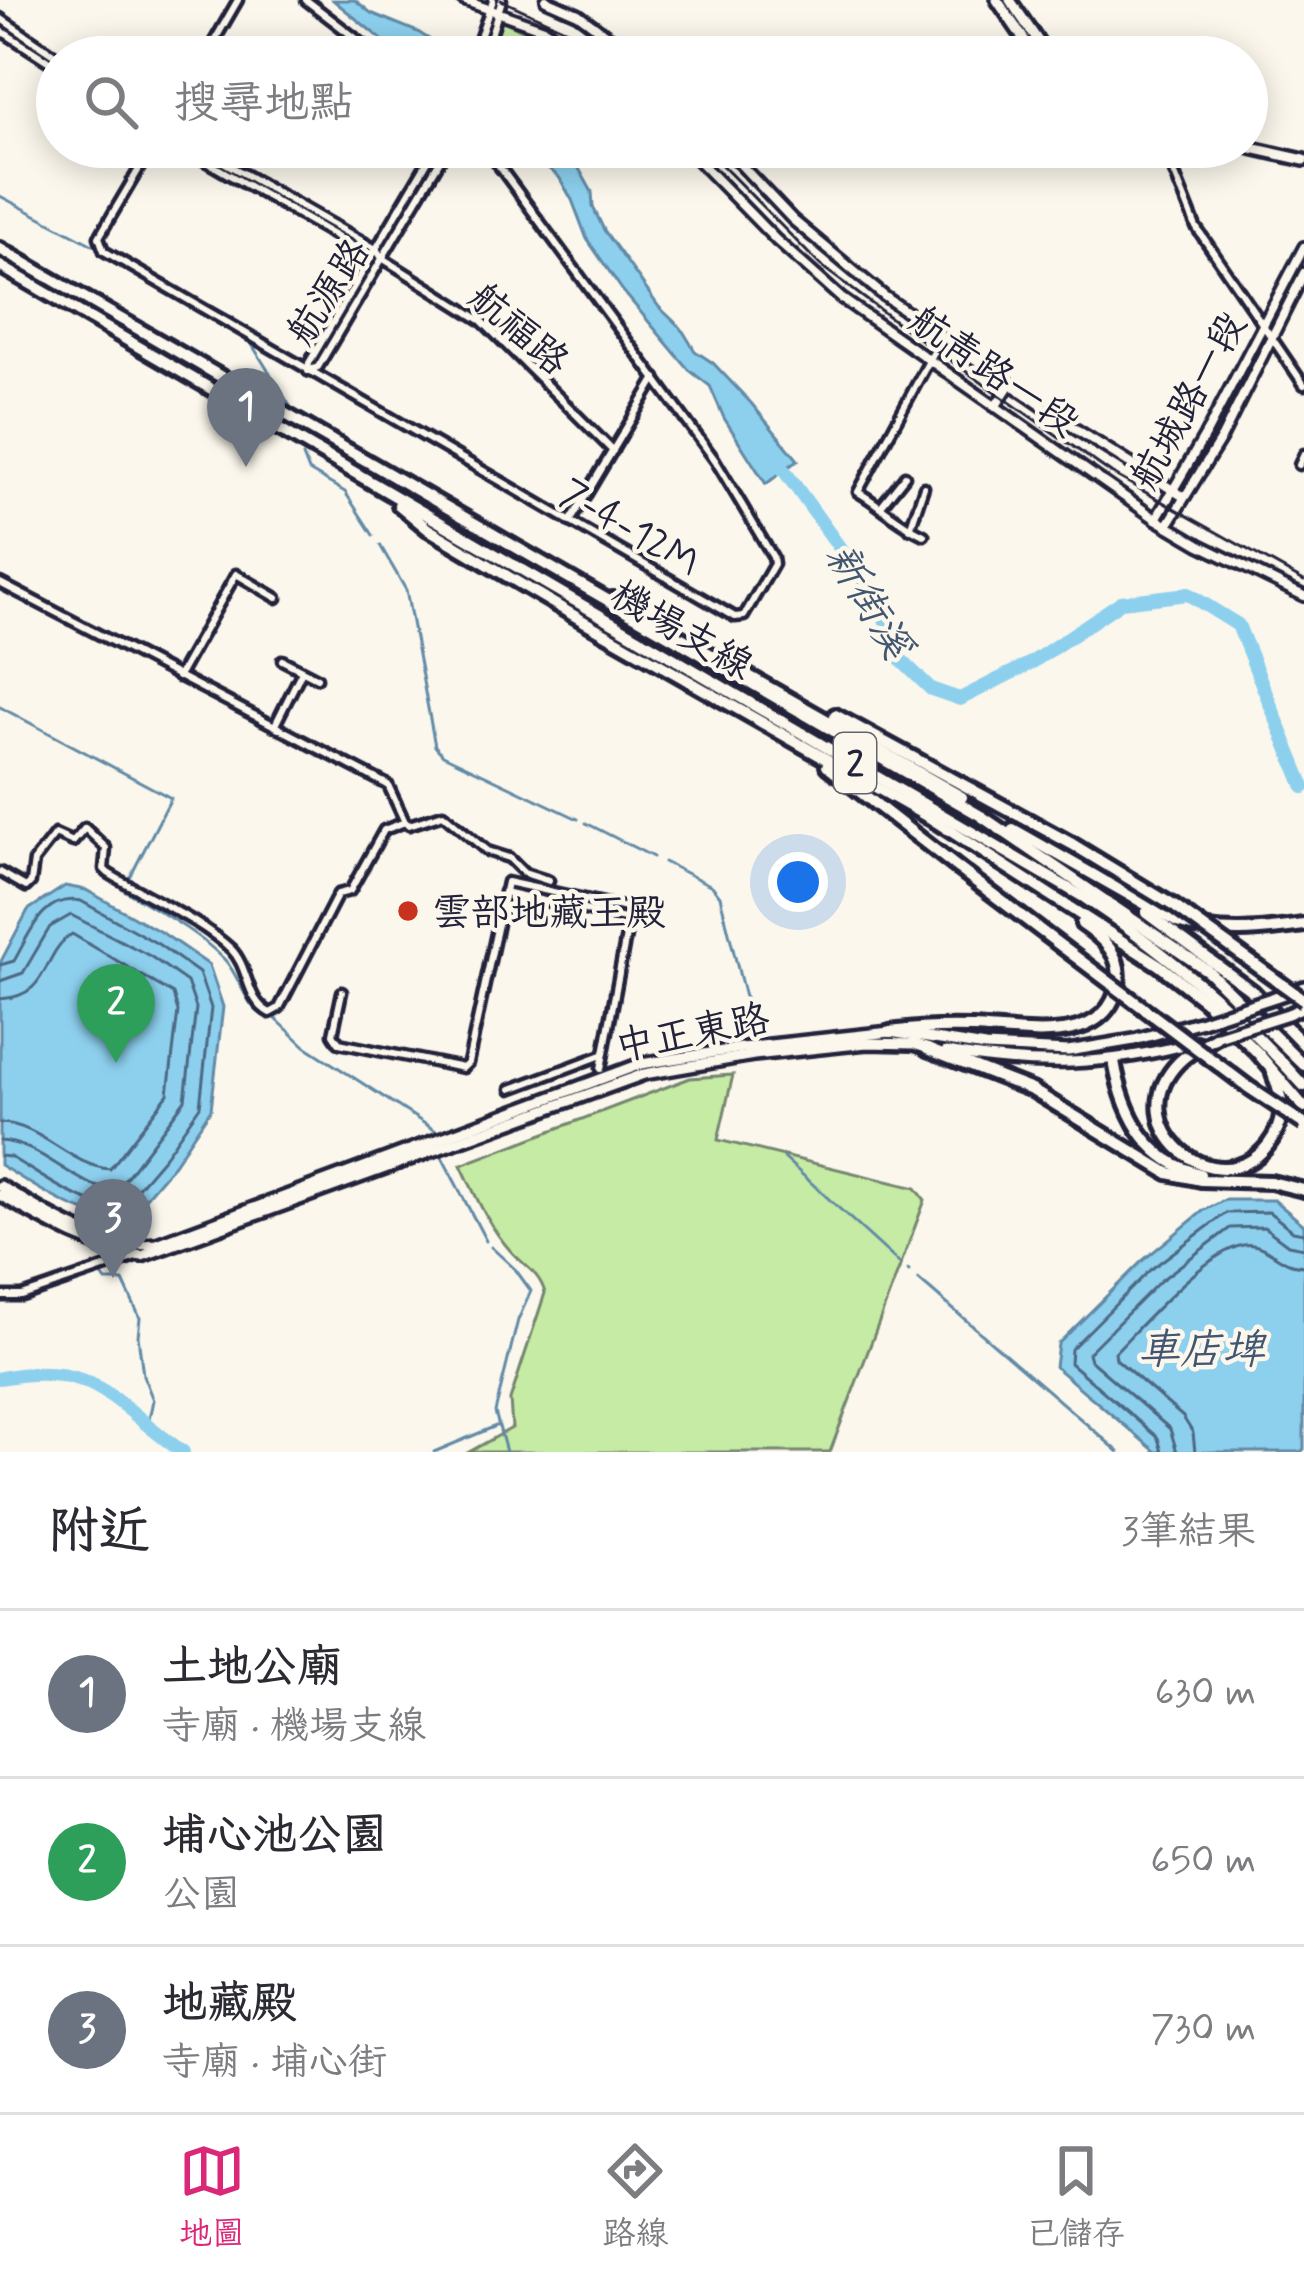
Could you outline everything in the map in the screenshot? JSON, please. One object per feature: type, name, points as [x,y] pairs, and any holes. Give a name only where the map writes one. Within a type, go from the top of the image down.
[{"type":"highway","name":"機場支線","points":[[0,249],[981,816],[1208,971],[1304,1065]]},
{"type":"highway","name":"機場支線","points":[[0,266],[1085,898],[1136,932],[1231,1010],[1304,1087]]},
{"type":"highway","points":[[374,484],[428,529],[935,821],[1159,965],[1204,1000],[1304,1107]]},
{"type":"highway","points":[[582,588],[657,622],[1155,912],[1198,929],[1239,932],[1304,925]]},
{"type":"highway","points":[[657,622],[1072,844],[1174,906],[1304,1004]]},
{"type":"highway","points":[[811,752],[1248,1087],[1304,1124]]},
{"type":"highway","points":[[890,1032],[934,1027],[1063,1032],[1083,1028],[1107,1007],[1119,972],[1109,947],[1002,866]]},
{"type":"highway","points":[[1104,883],[1252,992],[1304,1045]]},
{"type":"highway","points":[[1218,1036],[1178,1063],[1158,1105],[1170,1140],[1196,1163],[1227,1167],[1262,1153],[1271,1142],[1280,1125],[1282,1101],[1265,1061]]},
{"type":"highway","points":[[927,1049],[1032,1090],[1168,1173],[1201,1180],[1271,1181],[1304,1190]]},
{"type":"highway","points":[[1114,1061],[1125,1104],[1153,1150],[1172,1165],[1229,1179]]},
{"type":"main road","points":[[997,0],[1022,36]]},
{"type":"main road","points":[[1010,0],[1035,36]]},
{"type":"main road","points":[[1268,152],[1304,160]]},
{"type":"main road","name":"中正東路","points":[[0,1191],[111,1241],[157,1244],[640,1064],[890,1032],[1039,1051],[1112,1045],[1304,987]]},
{"type":"main road","name":"中正東路","points":[[142,1256],[644,1074],[867,1043],[914,1044],[1009,1064],[1114,1061],[1218,1036],[1288,1014],[1304,1004]]},
{"type":"main road","points":[[1112,1045],[1114,1061]]},
{"type":"main road","points":[[0,1191],[77,1239],[142,1256]]},
{"type":"street","points":[[217,36],[238,0]]},
{"type":"street","points":[[306,0],[353,36]]},
{"type":"street","points":[[463,0],[556,36]]},
{"type":"street","points":[[489,36],[493,0]]},
{"type":"street","points":[[482,36],[502,0]]},
{"type":"street","points":[[546,0],[578,14],[608,36]]},
{"type":"street","points":[[0,18],[36,42]]},
{"type":"street","points":[[0,30],[36,53]]},
{"type":"street","name":"7-4-12M","points":[[140,168],[99,237],[100,247],[735,617],[744,616],[775,561],[716,460],[500,168]]},
{"type":"street","name":"航福路","points":[[220,168],[374,252]]},
{"type":"street","name":"航福路","points":[[232,168],[482,321],[613,451]]},
{"type":"street","name":"航源路","points":[[424,168],[308,371],[318,367],[436,168]]},
{"type":"street","name":"航青路一段","points":[[707,168],[812,274],[929,360],[1167,526],[1304,596]]},
{"type":"street","name":"航青路一段","points":[[745,168],[833,256],[1010,384],[1184,497]]},
{"type":"street","points":[[1172,168],[1196,227],[1304,385]]},
{"type":"street","name":"航城路一段","points":[[1156,519],[1304,247]]},
{"type":"street","name":"航城路一段","points":[[1167,526],[1222,437],[1304,273]]},
{"type":"street","points":[[924,536],[858,492],[942,337]]},
{"type":"street","points":[[570,522],[656,378]]},
{"type":"street","points":[[995,406],[1010,384]]},
{"type":"street","points":[[1299,465],[1304,454]]},
{"type":"street","points":[[881,506],[905,476]]},
{"type":"street","points":[[910,529],[924,487]]},
{"type":"street","points":[[178,677],[236,574],[277,598]]},
{"type":"street","points":[[0,584],[388,785],[405,823]]},
{"type":"street","points":[[282,661],[316,678]]},
{"type":"street","points":[[275,725],[302,671]]},
{"type":"street","points":[[0,872],[26,886],[34,861],[55,834],[73,842],[85,829],[106,848],[104,869],[108,873],[233,951],[252,995],[270,1013],[279,1008],[338,894],[350,891],[384,830],[443,814],[487,850],[509,858],[524,873],[548,881]]},
{"type":"street","points":[[342,992],[333,1034],[338,1043],[463,1068],[468,1063],[507,881],[631,909],[602,1069]]},
{"type":"street","points":[[504,892],[629,920]]},
{"type":"street","points":[[511,1089],[602,1055]]},
{"type":"street","points":[[0,1296],[22,1295],[142,1256],[157,1244]]},
{"type":"green space","points":[[502,20],[534,36],[496,36]]},
{"type":"green space","points":[[733,1075],[718,1140],[916,1188],[925,1200],[830,1452],[469,1452],[512,1428],[510,1400],[545,1293],[494,1229],[461,1165],[690,1078]]},
{"type":"water","points":[[333,0],[355,0],[371,13],[424,36],[377,36]]},
{"type":"water","points":[[548,168],[579,168],[604,230],[659,307],[798,460],[766,484],[724,418],[710,386],[689,370],[587,239],[559,177]]},
{"type":"water","points":[[65,886],[86,890],[209,965],[223,1007],[211,1109],[174,1164],[128,1218],[77,1208],[0,1165],[0,963],[28,910]]},
{"type":"water","name":"車店埤","points":[[1225,1200],[1274,1200],[1304,1225],[1301,1452],[1156,1452],[1055,1367],[1058,1344],[1142,1261],[1203,1211]]},
{"type":"waterway","points":[[0,196],[93,245]]},
{"type":"waterway","points":[[151,275],[231,317],[241,327]]},
{"type":"waterway","points":[[251,343],[290,406]]},
{"type":"waterway","name":"新街溪","points":[[773,455],[878,601],[901,660],[931,689],[960,699],[1031,663],[1121,602],[1188,594],[1238,625],[1304,787]]},
{"type":"waterway","points":[[303,456],[309,471],[345,492],[373,535]]},
{"type":"waterway","points":[[380,545],[406,590],[435,746],[443,755],[578,819]]},
{"type":"waterway","points":[[0,707],[171,798],[128,881]]},
{"type":"waterway","points":[[586,823],[653,857]]},
{"type":"waterway","points":[[664,862],[712,886],[720,896],[755,1038]]},
{"type":"waterway","points":[[124,890],[213,949],[230,966],[253,1006],[267,1018]]},
{"type":"waterway","points":[[275,1018],[305,1046],[436,1131]]},
{"type":"waterway","points":[[442,1157],[486,1241]]},
{"type":"waterway","points":[[784,1158],[899,1263]]},
{"type":"waterway","points":[[491,1247],[531,1291],[518,1320],[495,1412],[506,1452]]},
{"type":"waterway","points":[[101,1274],[106,1281],[123,1281],[140,1318],[143,1375],[153,1400],[148,1424]]},
{"type":"waterway","points":[[918,1279],[1119,1452]]},
{"type":"waterway","points":[[0,1378],[33,1374],[82,1380],[183,1452]]},
{"type":"waterway","points":[[434,1452],[496,1426]]},
{"type":"railway","points":[[501,0],[580,36]]},
{"type":"railway","points":[[725,168],[820,265],[904,328],[1111,473],[1304,581]]},
{"type":"place","name":"土地公廟","points":[[246,467]]},
{"type":"place","name":"雲部地藏王殿","points":[[408,911]]},
{"type":"place","name":"埔心池公園","points":[[116,1063]]},
{"type":"place","name":"地藏殿","points":[[113,1278]]}]
